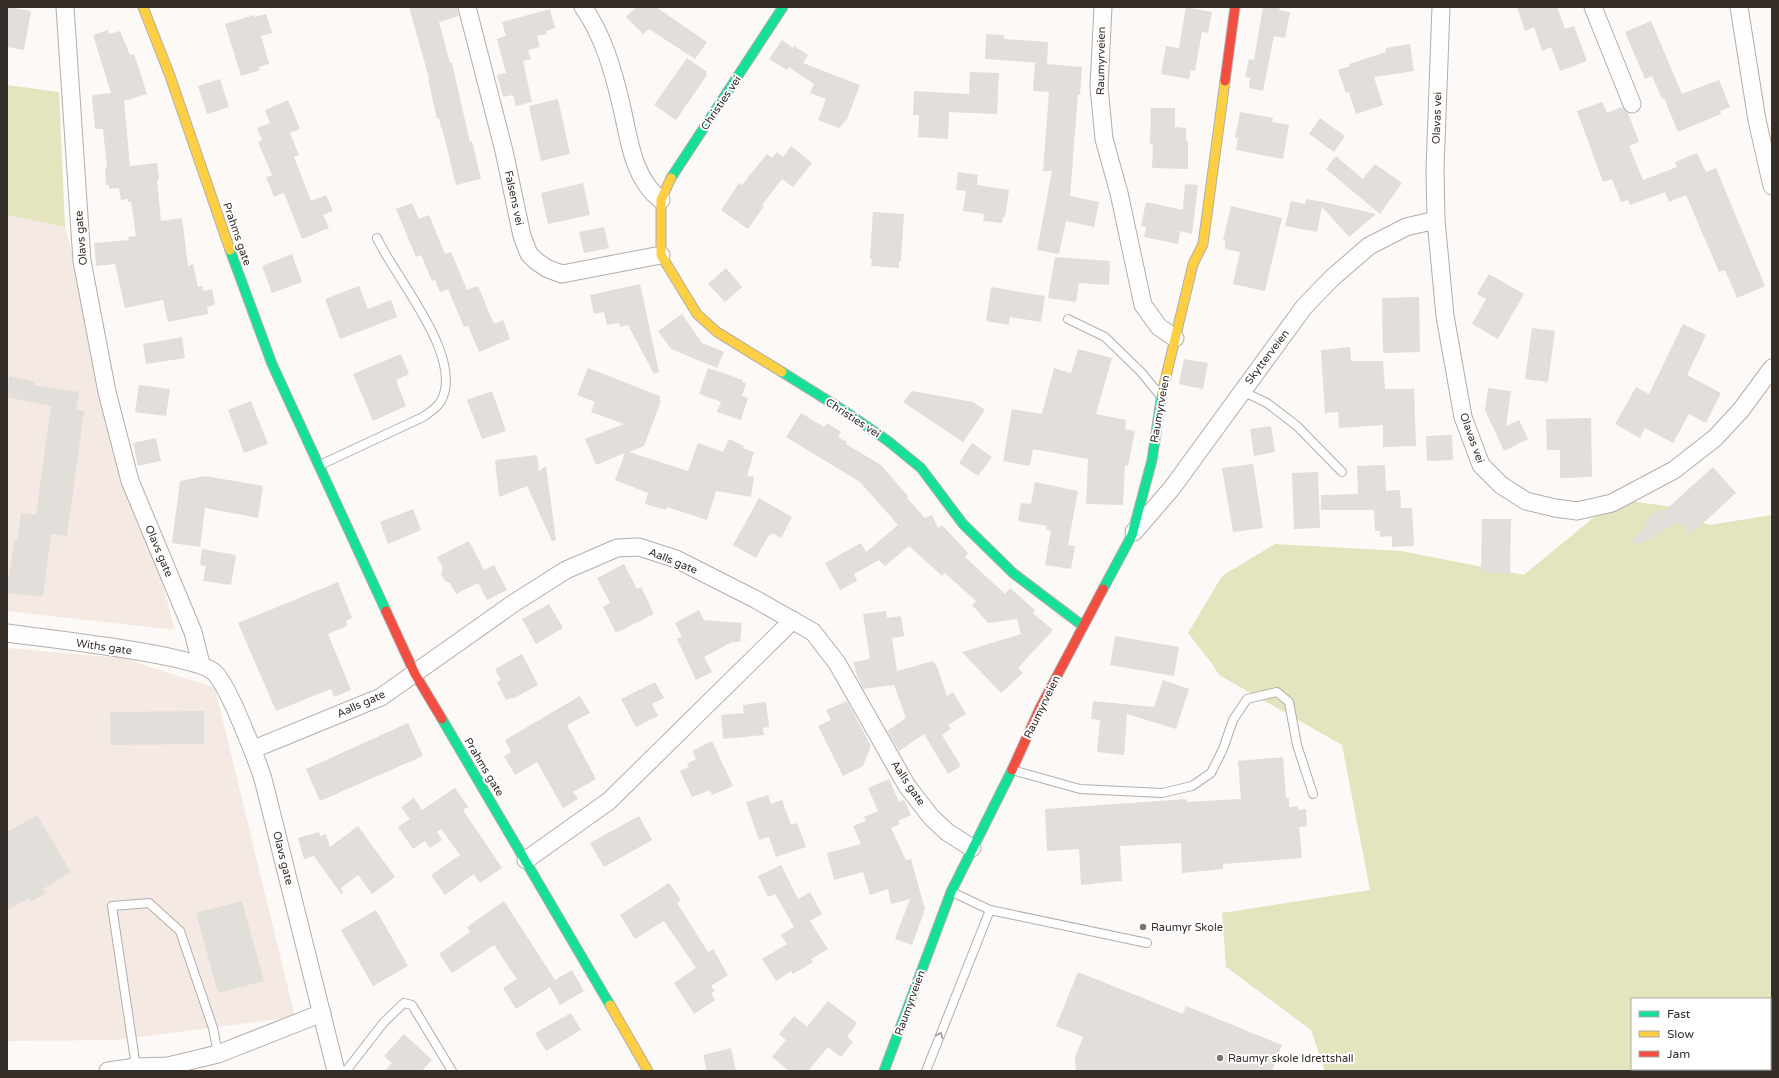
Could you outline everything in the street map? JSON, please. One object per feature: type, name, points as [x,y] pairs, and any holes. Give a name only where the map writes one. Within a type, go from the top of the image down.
[{"type":"street","name":"Olavs gate","points":[[65,7],[82,261],[107,392],[130,481],[193,632],[201,664],[215,673],[226,690],[254,749],[336,1071]]},
{"type":"street","name":"Prahms gate","points":[[143,7],[170,76],[241,284],[272,364],[415,674],[526,860],[648,1071]]},
{"type":"street","name":"Falsens vei","points":[[467,7],[504,151],[522,236],[529,254],[548,269],[562,274],[661,255]]},
{"type":"street","points":[[583,7],[602,41],[609,62],[634,161],[643,180],[654,195],[661,200]]},
{"type":"street","name":"Christies vei","points":[[783,7],[673,174],[661,200],[661,255],[697,314],[712,328],[738,346],[846,412],[888,441],[921,468],[963,524],[1013,573],[1082,626]]},
{"type":"street","name":"Raumyrveien","points":[[1103,7],[1099,87],[1104,139],[1119,193],[1143,305],[1159,327],[1175,338]]},
{"type":"street","name":"Raumyrveien","points":[[884,1071],[951,892],[1012,770],[1040,708],[1082,626],[1132,535],[1152,460],[1160,397],[1193,264],[1203,244],[1235,7]]},
{"type":"street","name":"Olavas vei","points":[[1441,7],[1435,169],[1436,220],[1445,316],[1463,417],[1481,465],[1501,485],[1526,501],[1555,508],[1577,511],[1612,503],[1639,490],[1674,470],[1715,438],[1741,410],[1772,368]]},
{"type":"street","points":[[1593,7],[1632,104]]},
{"type":"street","points":[[1739,7],[1757,120],[1772,186]]},
{"type":"street","name":"Skytterveien","points":[[1132,535],[1172,488],[1304,307],[1332,278],[1370,246],[1406,228],[1436,220]]},
{"type":"street","name":"Aalls gate","points":[[254,749],[381,697],[514,603],[566,570],[617,548],[639,547],[676,560],[793,620],[813,632],[837,663],[907,786],[931,817],[947,832],[972,848]]},
{"type":"street","points":[[526,860],[609,801],[793,620]]},
{"type":"street","name":"Withs gate","points":[[7,633],[163,656],[201,664]]},
{"type":"street","points":[[108,1071],[136,1068],[168,1069],[218,1054],[322,1013]]},
{"type":"lane","points":[[319,465],[423,417],[436,408],[445,391],[446,380],[442,356],[435,336],[419,307],[385,255],[377,238]]},
{"type":"lane","points":[[1068,319],[1105,338],[1141,372],[1160,397]]},
{"type":"lane","points":[[1242,390],[1268,403],[1297,426],[1342,472]]},
{"type":"lane","points":[[1012,770],[1080,789],[1162,793],[1192,786],[1210,773],[1223,749],[1233,720],[1247,699],[1277,692],[1289,702],[1297,745],[1313,794]]},
{"type":"lane","points":[[951,892],[990,910],[1147,943]]},
{"type":"lane","points":[[136,1068],[112,906],[150,903],[180,931],[213,1028],[218,1054]]},
{"type":"lane","points":[[926,1071],[990,910]]},
{"type":"lane","points":[[346,1071],[384,1022],[404,1003],[412,1005],[452,1071]]},
{"type":"shaded area","points":[[7,215],[65,227],[175,630],[7,611]]},
{"type":"shaded area","points":[[7,648],[123,658],[215,688],[295,1017],[116,1040],[7,1041]]},
{"type":"green space","points":[[7,85],[59,92],[65,227],[7,215]]},
{"type":"green space","points":[[1616,499],[1666,506],[1709,525],[1772,515],[1772,1071],[1325,1071],[1311,1030],[1226,967],[1222,913],[1370,890],[1342,745],[1219,675],[1188,633],[1222,576],[1275,544],[1401,551],[1524,575]]},
{"type":"building","points":[[7,7],[31,11],[24,50],[7,47]]},
{"type":"building","points":[[409,7],[457,7],[459,16],[439,22],[450,63],[452,63],[470,142],[472,141],[481,179],[456,185],[442,128],[439,118],[437,119],[429,78]]},
{"type":"building","points":[[636,7],[656,7],[707,42],[695,59],[649,29],[643,34],[626,17]]},
{"type":"building","points":[[1186,7],[1212,12],[1208,33],[1202,32],[1195,71],[1191,70],[1189,79],[1161,74],[1166,46],[1179,48]]},
{"type":"building","points":[[1263,7],[1280,7],[1279,10],[1290,12],[1285,38],[1274,36],[1263,91],[1249,88],[1250,78],[1245,77],[1249,59],[1254,60]]},
{"type":"building","points":[[1517,7],[1557,7],[1565,29],[1574,26],[1587,61],[1560,71],[1551,47],[1542,51],[1534,27],[1525,31]]},
{"type":"building","points":[[550,9],[555,28],[546,31],[546,34],[537,36],[540,47],[528,50],[531,59],[523,61],[532,102],[516,106],[513,95],[503,97],[497,75],[506,73],[497,39],[506,36],[502,22]]},
{"type":"building","points":[[266,14],[272,33],[261,36],[269,64],[259,67],[260,70],[241,76],[225,24],[254,15],[255,17]]},
{"type":"building","points":[[1651,21],[1682,94],[1719,80],[1730,107],[1720,111],[1721,114],[1678,132],[1664,98],[1662,99],[1652,76],[1645,79],[1625,32]]},
{"type":"building","points":[[108,30],[109,34],[120,31],[130,55],[134,54],[147,94],[124,101],[130,166],[157,163],[161,221],[182,218],[188,266],[193,264],[198,287],[203,286],[203,291],[212,289],[215,305],[207,307],[208,314],[168,322],[163,300],[125,308],[115,264],[96,266],[94,243],[129,240],[128,237],[136,236],[131,202],[128,202],[128,199],[121,200],[119,188],[109,189],[109,185],[106,185],[105,169],[107,168],[103,129],[95,129],[92,97],[93,95],[111,93],[93,35]]},
{"type":"building","points":[[986,34],[1004,35],[1004,39],[1048,42],[1047,64],[1082,67],[1080,95],[1078,94],[1070,196],[1099,202],[1094,227],[1066,221],[1059,254],[1037,250],[1052,171],[1043,171],[1049,92],[1033,91],[1035,63],[1041,63],[985,59]]},
{"type":"building","points":[[782,40],[793,48],[794,46],[808,55],[803,63],[860,85],[847,119],[839,128],[818,120],[826,99],[810,93],[814,84],[789,67],[787,70],[769,59]]},
{"type":"building","points":[[1410,44],[1414,71],[1374,77],[1383,105],[1356,114],[1349,92],[1346,93],[1338,70],[1350,66],[1349,64],[1386,52],[1386,48]]},
{"type":"building","points":[[687,58],[707,72],[707,75],[676,120],[654,105]]},
{"type":"building","points":[[970,72],[999,73],[997,114],[949,112],[948,139],[918,137],[919,115],[913,115],[914,91],[969,94]]},
{"type":"building","points":[[220,79],[229,107],[207,114],[198,86]]},
{"type":"building","points":[[558,99],[570,154],[541,161],[529,106]]},
{"type":"building","points":[[288,100],[300,129],[290,133],[299,155],[294,157],[311,201],[326,195],[333,211],[323,215],[329,228],[302,239],[284,193],[274,197],[266,177],[272,175],[258,142],[262,140],[257,128],[270,123],[265,110]]},
{"type":"building","points":[[1602,102],[1607,113],[1622,107],[1628,113],[1639,142],[1629,146],[1643,180],[1677,167],[1675,162],[1697,153],[1706,172],[1716,168],[1765,286],[1737,298],[1725,270],[1719,272],[1686,195],[1669,202],[1665,192],[1630,205],[1628,200],[1621,202],[1612,179],[1603,182],[1577,111]]},
{"type":"building","points":[[1151,108],[1175,108],[1175,127],[1186,128],[1186,141],[1188,141],[1188,169],[1152,168],[1153,145],[1150,144]]},
{"type":"building","points":[[1240,112],[1273,118],[1272,122],[1289,125],[1283,159],[1236,150],[1238,138],[1235,138]]},
{"type":"building","points":[[1320,118],[1345,136],[1334,152],[1309,134]]},
{"type":"building","points":[[791,146],[812,163],[793,187],[782,179],[762,205],[764,206],[748,229],[721,210],[739,183],[742,185],[767,154],[772,158],[777,152],[783,157]]},
{"type":"building","points":[[1336,156],[1363,179],[1375,164],[1402,183],[1380,214],[1326,169]]},
{"type":"building","points":[[958,172],[978,175],[977,185],[1009,190],[1005,217],[1003,217],[1002,223],[983,221],[984,214],[963,211],[966,191],[956,190]]},
{"type":"building","points":[[583,183],[590,215],[548,224],[541,193]]},
{"type":"building","points":[[1185,184],[1198,185],[1192,234],[1180,231],[1178,244],[1144,237],[1146,227],[1141,226],[1146,202],[1183,210]]},
{"type":"building","points":[[1306,199],[1376,214],[1349,237],[1322,207],[1317,232],[1285,226],[1291,201],[1305,204]]},
{"type":"building","points":[[412,203],[419,219],[429,215],[445,254],[451,252],[467,290],[478,286],[494,324],[503,320],[510,339],[479,352],[468,326],[464,327],[448,289],[440,292],[435,280],[432,281],[421,255],[416,257],[396,209]]},
{"type":"building","points":[[1231,206],[1282,218],[1265,291],[1233,284],[1240,252],[1225,249],[1225,241],[1223,240]]},
{"type":"building","points":[[873,212],[904,214],[901,261],[899,261],[899,268],[871,266],[872,259],[870,259]]},
{"type":"building","points":[[604,227],[609,248],[584,253],[579,232]]},
{"type":"building","points":[[292,254],[302,282],[272,293],[262,266]]},
{"type":"building","points":[[1055,257],[1110,261],[1109,285],[1079,283],[1076,302],[1048,298]]},
{"type":"building","points":[[726,268],[742,287],[725,302],[708,284]]},
{"type":"building","points":[[1489,274],[1524,294],[1498,339],[1472,324],[1486,299],[1477,294]]},
{"type":"building","points":[[640,284],[659,372],[654,374],[628,325],[620,327],[619,323],[607,325],[604,312],[594,314],[590,295]]},
{"type":"building","points":[[359,286],[368,309],[391,300],[397,317],[340,339],[325,299]]},
{"type":"building","points":[[991,287],[1045,296],[1041,322],[1010,317],[1009,325],[986,321]]},
{"type":"building","points":[[1419,297],[1420,352],[1383,353],[1382,298]]},
{"type":"building","points":[[682,314],[702,343],[724,352],[717,368],[671,349],[658,331]]},
{"type":"building","points":[[1683,324],[1706,335],[1687,375],[1721,393],[1706,423],[1689,414],[1673,443],[1645,428],[1640,438],[1615,424],[1636,387],[1649,394]]},
{"type":"building","points":[[1532,328],[1555,331],[1548,382],[1525,379]]},
{"type":"building","points":[[182,337],[185,358],[146,364],[143,344]]},
{"type":"building","points":[[1350,347],[1351,361],[1383,361],[1385,389],[1414,389],[1416,446],[1383,447],[1383,425],[1339,428],[1338,412],[1325,413],[1321,350]]},
{"type":"building","points":[[1078,349],[1112,358],[1096,414],[1126,420],[1125,429],[1135,431],[1128,466],[1125,465],[1123,505],[1086,504],[1088,459],[1033,449],[1030,466],[1003,461],[1012,409],[1042,414],[1054,368],[1071,373]]},
{"type":"building","points":[[401,354],[409,374],[396,380],[406,406],[373,421],[353,374]]},
{"type":"building","points":[[1184,359],[1208,363],[1203,389],[1179,384]]},
{"type":"building","points":[[588,368],[660,396],[659,400],[661,401],[644,446],[629,452],[688,471],[698,443],[723,452],[729,439],[744,446],[743,448],[754,452],[747,476],[754,477],[751,497],[716,491],[707,520],[667,507],[666,510],[645,504],[648,493],[615,480],[625,453],[596,465],[585,439],[624,424],[591,412],[595,402],[577,395]]},
{"type":"building","points":[[708,368],[743,380],[742,382],[746,383],[742,396],[748,398],[741,420],[717,412],[721,402],[699,394]]},
{"type":"building","points":[[9,376],[35,382],[34,385],[79,392],[76,410],[84,411],[67,536],[51,534],[43,597],[7,593],[7,576],[9,576],[15,539],[17,540],[21,513],[36,515],[51,406],[7,397]]},
{"type":"building","points":[[139,385],[170,389],[166,416],[135,412]]},
{"type":"building","points":[[1488,388],[1511,391],[1506,426],[1519,420],[1528,439],[1504,451],[1485,410]]},
{"type":"building","points":[[492,391],[506,431],[482,439],[467,400]]},
{"type":"building","points":[[912,391],[973,402],[985,410],[963,442],[903,402]]},
{"type":"building","points":[[251,401],[268,444],[244,453],[228,410]]},
{"type":"building","points":[[801,413],[824,427],[827,423],[841,432],[838,437],[847,442],[846,444],[881,465],[925,518],[932,515],[938,528],[942,525],[968,553],[965,557],[1005,594],[1010,588],[1035,610],[1033,613],[1053,630],[1018,668],[1023,673],[1001,693],[962,652],[1021,634],[1017,619],[988,623],[972,605],[976,601],[945,573],[942,576],[909,546],[885,566],[879,560],[854,574],[857,581],[840,590],[825,563],[861,543],[866,552],[898,525],[860,482],[786,437]]},
{"type":"building","points":[[1591,418],[1592,477],[1560,478],[1560,450],[1547,450],[1546,419]]},
{"type":"building","points":[[1271,426],[1275,452],[1254,456],[1250,429]]},
{"type":"building","points":[[1452,435],[1453,460],[1427,461],[1426,436]]},
{"type":"building","points":[[156,438],[161,461],[138,466],[133,443]]},
{"type":"building","points":[[972,443],[992,457],[978,476],[959,463]]},
{"type":"building","points":[[537,455],[539,471],[546,466],[556,540],[552,541],[527,486],[499,497],[495,460]]},
{"type":"building","points":[[1253,464],[1263,528],[1233,532],[1222,468]]},
{"type":"building","points":[[1385,465],[1386,491],[1400,490],[1401,508],[1412,508],[1414,546],[1392,547],[1392,536],[1380,537],[1380,531],[1375,531],[1374,510],[1321,510],[1321,495],[1358,494],[1357,466]]},
{"type":"building","points":[[1713,467],[1736,493],[1690,535],[1679,522],[1636,546],[1632,541],[1646,527],[1643,523],[1659,509],[1661,514]]},
{"type":"building","points":[[1318,472],[1320,528],[1294,529],[1292,473]]},
{"type":"building","points":[[205,476],[263,486],[258,518],[205,508],[200,547],[172,543],[180,481]]},
{"type":"building","points":[[1035,482],[1078,491],[1068,545],[1075,546],[1071,569],[1045,565],[1051,531],[1046,530],[1047,526],[1018,521],[1021,503],[1031,504]]},
{"type":"building","points":[[759,498],[792,517],[781,538],[772,533],[770,536],[769,535],[756,558],[733,545]]},
{"type":"building","points":[[413,509],[421,530],[388,544],[380,522]]},
{"type":"building","points":[[1482,519],[1511,519],[1510,573],[1481,572]]},
{"type":"building","points":[[469,541],[484,570],[494,565],[507,590],[487,600],[478,583],[456,594],[450,583],[445,581],[441,574],[443,568],[437,557]]},
{"type":"building","points":[[202,549],[236,555],[231,585],[203,581],[206,566],[200,565]]},
{"type":"building","points":[[624,564],[637,589],[641,587],[654,614],[616,633],[603,607],[610,603],[597,578]]},
{"type":"building","points":[[338,582],[352,618],[346,621],[347,626],[328,634],[351,690],[334,697],[331,689],[276,711],[238,623]]},
{"type":"building","points":[[549,604],[563,628],[536,644],[522,619]]},
{"type":"building","points":[[699,610],[704,620],[742,623],[740,642],[732,642],[704,657],[712,672],[696,680],[677,639],[682,637],[675,623]]},
{"type":"building","points":[[886,611],[887,618],[901,616],[904,636],[892,638],[897,671],[933,661],[938,669],[947,696],[953,692],[966,714],[948,725],[951,729],[942,735],[961,766],[948,774],[924,734],[899,751],[887,731],[906,718],[894,685],[863,689],[857,677],[854,662],[870,659],[863,614]]},
{"type":"building","points":[[1115,636],[1179,647],[1174,676],[1110,665]]},
{"type":"building","points":[[522,654],[538,685],[512,699],[506,700],[497,682],[501,680],[495,669]]},
{"type":"building","points":[[1163,680],[1189,689],[1176,729],[1127,714],[1124,755],[1097,752],[1100,720],[1091,719],[1093,701],[1154,707]]},
{"type":"building","points":[[655,682],[664,698],[652,704],[658,716],[636,727],[621,699]]},
{"type":"building","points":[[580,696],[590,713],[567,725],[596,779],[573,792],[578,799],[563,808],[537,762],[515,775],[504,756],[511,752],[505,740]]},
{"type":"building","points":[[847,701],[871,746],[863,766],[843,776],[818,726],[831,720],[826,710]]},
{"type":"building","points":[[766,702],[769,727],[763,728],[764,735],[723,739],[721,715],[744,713],[743,705]]},
{"type":"building","points":[[204,711],[204,744],[111,745],[110,712]]},
{"type":"building","points":[[408,723],[423,756],[320,801],[306,769]]},
{"type":"building","points":[[712,741],[733,786],[712,795],[710,790],[692,797],[680,771],[689,767],[687,764],[696,759],[692,751]]},
{"type":"building","points":[[1283,757],[1286,798],[1289,798],[1289,807],[1298,806],[1298,810],[1306,809],[1307,826],[1299,827],[1302,858],[1223,864],[1223,869],[1182,873],[1181,843],[1120,846],[1122,881],[1081,885],[1079,849],[1047,851],[1045,809],[1187,799],[1187,802],[1241,799],[1238,761]]},
{"type":"building","points":[[889,779],[899,802],[904,800],[911,815],[898,821],[900,824],[891,828],[906,860],[911,859],[925,909],[912,945],[895,939],[910,899],[891,904],[888,889],[870,895],[863,872],[834,880],[827,853],[861,844],[853,826],[866,821],[864,817],[878,811],[868,788]]},
{"type":"building","points":[[455,788],[468,807],[463,810],[502,868],[480,883],[474,874],[445,895],[431,875],[460,855],[441,829],[437,832],[442,840],[430,848],[425,841],[413,849],[398,827],[410,819],[401,807],[414,798],[422,810]]},
{"type":"building","points":[[768,795],[771,804],[782,800],[791,825],[797,823],[806,847],[776,857],[769,837],[759,840],[746,802]]},
{"type":"building","points":[[37,815],[71,872],[43,889],[45,893],[31,902],[29,898],[7,910],[7,832]]},
{"type":"building","points":[[639,816],[652,840],[604,867],[590,843]]},
{"type":"building","points":[[358,826],[395,877],[372,894],[358,875],[341,888],[343,893],[341,894],[314,856],[304,859],[298,838],[319,832],[320,836],[326,834],[330,847]]},
{"type":"building","points":[[781,865],[798,899],[810,892],[822,914],[810,921],[828,949],[811,959],[813,962],[793,974],[791,971],[776,981],[762,959],[787,944],[781,935],[794,927],[775,894],[768,897],[758,876]]},
{"type":"building","points":[[669,883],[681,900],[677,903],[708,952],[713,949],[728,975],[711,986],[715,991],[711,993],[715,1000],[694,1014],[674,983],[696,968],[664,921],[635,939],[620,915]]},
{"type":"building","points":[[242,901],[264,981],[218,993],[196,913]]},
{"type":"building","points":[[504,901],[555,980],[572,970],[584,991],[560,1005],[550,987],[516,1009],[503,988],[517,979],[494,945],[452,973],[439,954],[470,932],[467,927]]},
{"type":"building","points":[[376,910],[408,966],[373,986],[341,930]]},
{"type":"building","points":[[1078,972],[1183,1014],[1186,1006],[1282,1045],[1272,1071],[1076,1071],[1075,1057],[1083,1037],[1056,1026]]},
{"type":"building","points":[[828,1001],[857,1023],[847,1037],[853,1042],[841,1057],[828,1047],[808,1071],[789,1071],[772,1057],[786,1040],[779,1034],[794,1016],[807,1027]]},
{"type":"building","points":[[571,1013],[581,1030],[546,1051],[535,1033]]},
{"type":"building","points":[[404,1034],[432,1060],[422,1071],[385,1071],[392,1063],[384,1056]]},
{"type":"building","points":[[731,1048],[736,1071],[707,1071],[703,1055]]},
{"type":"traffic: fast","points":[[671,178],[783,7]]},
{"type":"traffic: fast","points":[[230,250],[272,364],[386,611]]},
{"type":"traffic: fast","points":[[782,372],[846,412],[888,441],[921,468],[963,524],[1013,573],[1083,626]]},
{"type":"traffic: fast","points":[[1103,589],[1132,535],[1152,460],[1162,393]]},
{"type":"traffic: fast","points":[[442,719],[610,1005]]},
{"type":"traffic: fast","points":[[884,1071],[951,892],[1012,770]]},
{"type":"traffic: slow","points":[[143,7],[170,76],[230,250]]},
{"type":"traffic: slow","points":[[1162,393],[1193,264],[1203,244],[1225,81]]},
{"type":"traffic: slow","points":[[671,178],[661,200],[661,255],[697,314],[717,332],[782,372]]},
{"type":"traffic: slow","points":[[610,1005],[648,1071]]},
{"type":"traffic: jam","points":[[1225,81],[1235,7]]},
{"type":"traffic: jam","points":[[1012,770],[1040,708],[1103,589]]},
{"type":"traffic: jam","points":[[386,611],[415,674],[442,719]]},
{"type":"place","name":"Raumyr Skole","points":[[1143,927]]},
{"type":"place","name":"Raumyr skole Idrettshall","points":[[1220,1058]]}]
